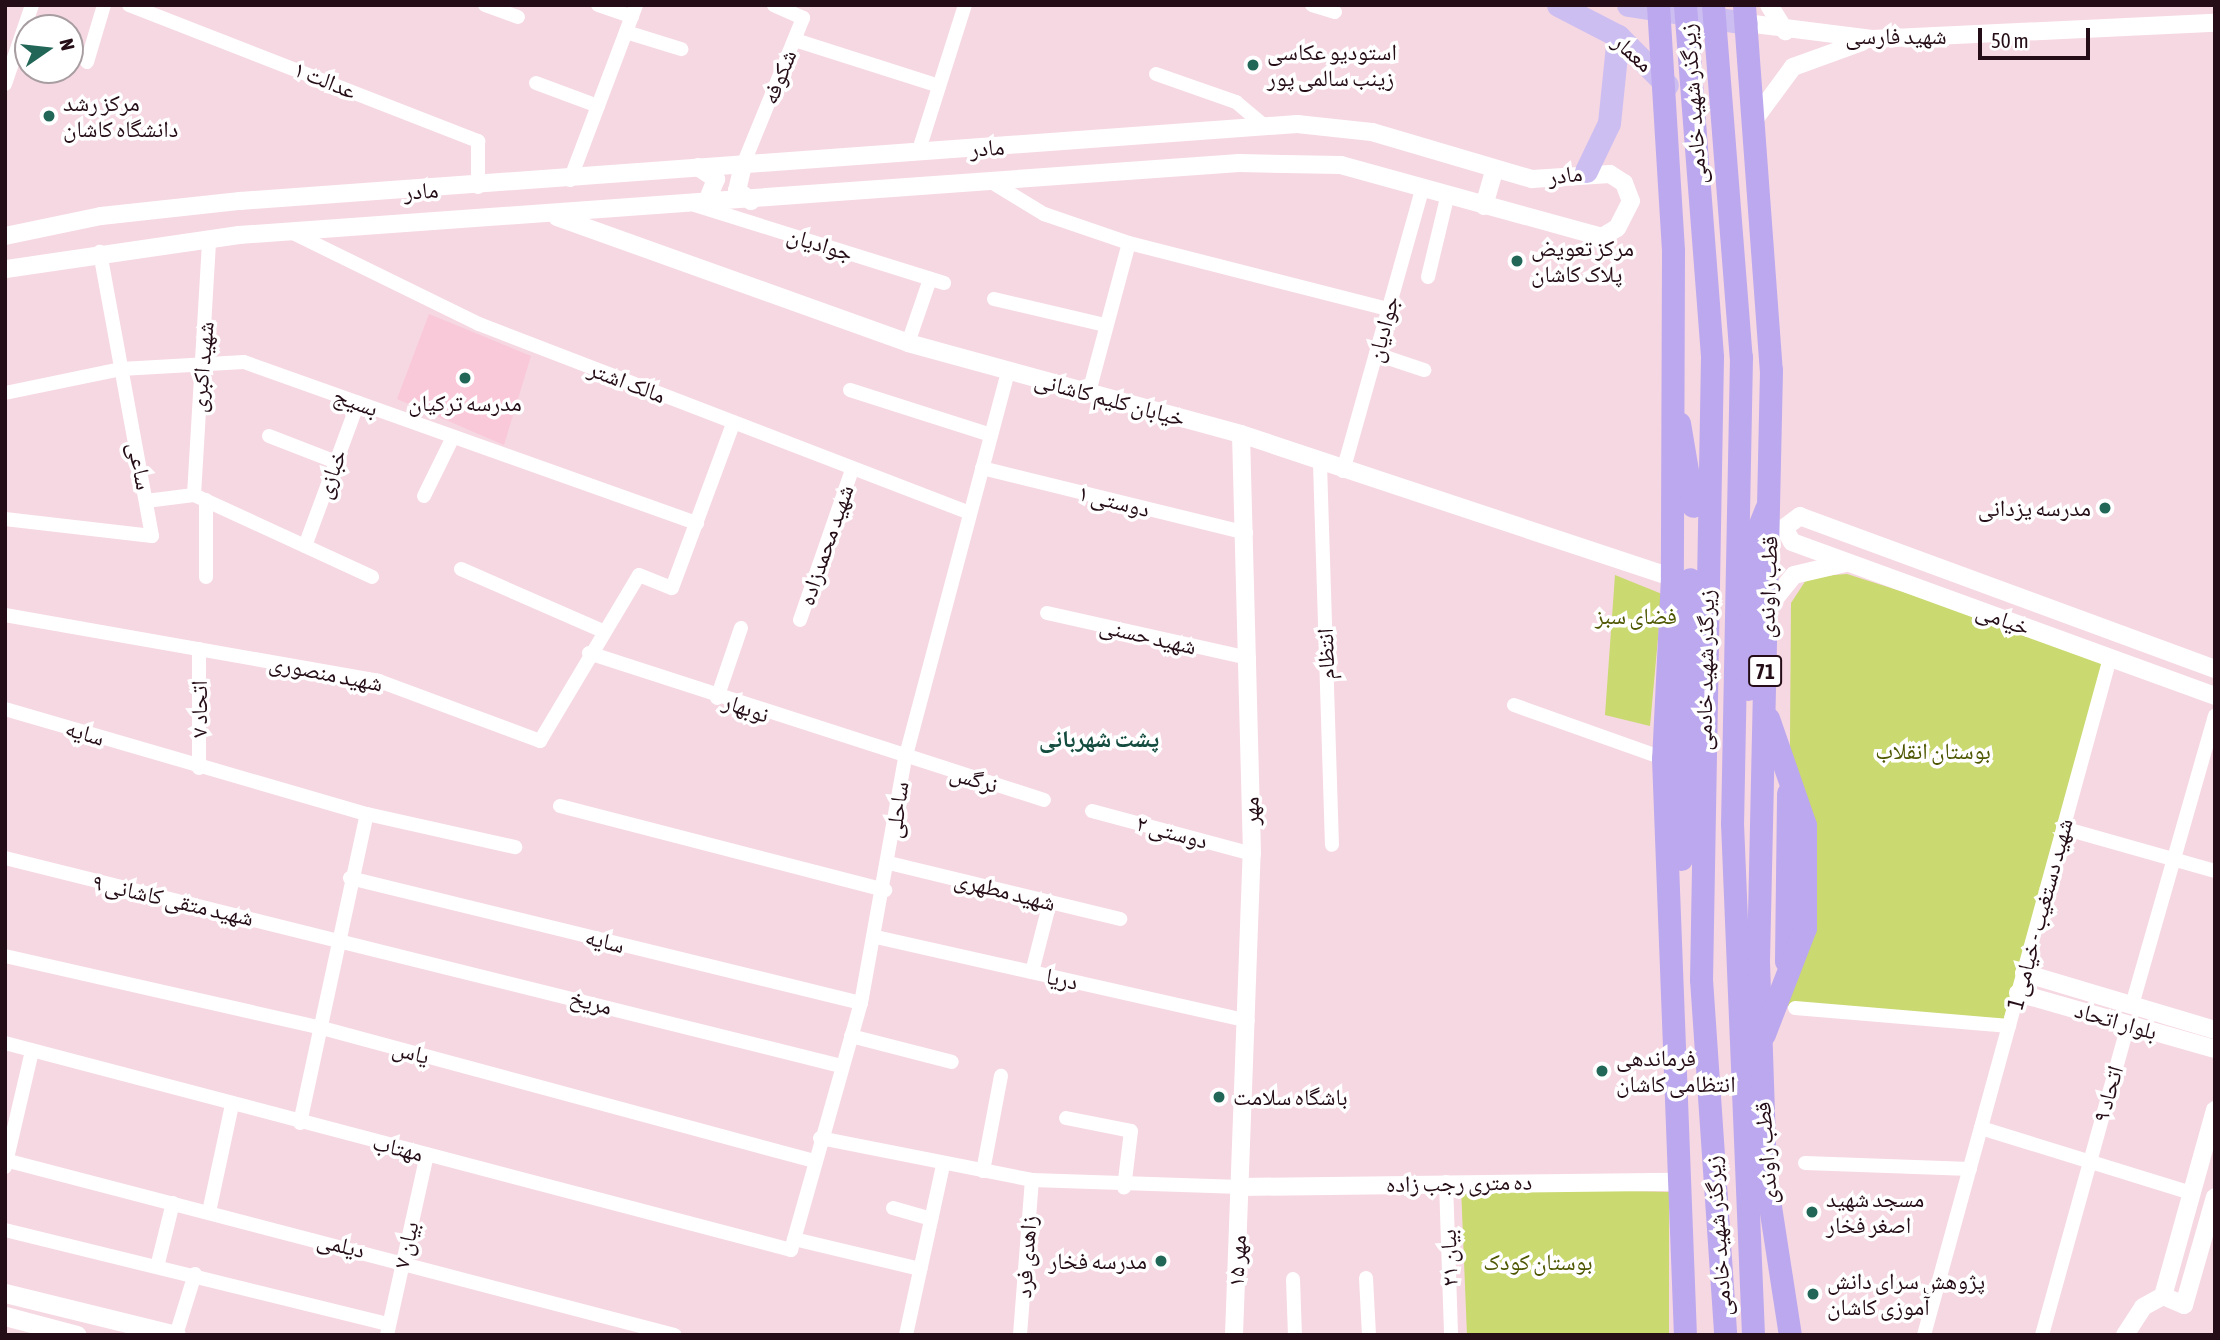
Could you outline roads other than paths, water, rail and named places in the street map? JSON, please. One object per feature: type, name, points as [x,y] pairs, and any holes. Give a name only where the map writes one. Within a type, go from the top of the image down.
[{"type":"highway","points":[[1668,9],[1667,85],[1674,316],[1672,577],[1663,758],[1676,1182],[1687,1321],[1713,1329],[1735,1325],[1771,1289]]},
{"type":"highway","name":"زیرگذر شهید خادمی","points":[[1668,9],[1712,357],[1701,979],[1725,1335]]},
{"type":"highway","name":"زیرگذر شهید خادمی","points":[[1733,14],[1741,357],[1734,950],[1753,1335]]},
{"type":"highway","name":"قطب راوندی","points":[[1733,14],[1754,120],[1761,202],[1772,495],[1764,704],[1760,1044],[1771,1289],[1790,1335]]},
{"type":"highway","points":[[1674,316],[1690,287],[1687,179],[1719,156],[1745,167],[1761,202]]},
{"type":"highway","points":[[1672,393],[1693,484],[1680,911],[1701,979]]},
{"type":"highway","points":[[1734,950],[1745,888],[1753,541],[1772,495]]},
{"type":"highway","points":[[1760,1044],[1786,978],[1788,776],[1764,704]]},
{"type":"main road","name":"معمار","points":[[1558,5],[1618,36],[1667,85]]},
{"type":"main road","name":"معمار","points":[[1628,5],[1733,14]]},
{"type":"main road","points":[[1586,171],[1608,123],[1618,36]]},
{"type":"main road","points":[[5,1293],[176,1335]]},
{"type":"main road","points":[[5,1316],[77,1335]]},
{"type":"street","points":[[5,84],[32,5]]},
{"type":"street","points":[[87,62],[104,5]]},
{"type":"street","name":"عدالت ۱","points":[[129,5],[478,141],[478,187]]},
{"type":"street","points":[[485,5],[518,17]]},
{"type":"street","points":[[570,180],[634,11],[598,5]]},
{"type":"street","name":"شکوفه","points":[[743,165],[803,18],[774,5]]},
{"type":"street","points":[[918,153],[965,5]]},
{"type":"street","points":[[1312,5],[1335,12]]},
{"type":"street","points":[[1769,5],[1785,31]]},
{"type":"street","name":"شهید فارسی","points":[[1733,14],[1785,31],[1872,39],[2215,23]]},
{"type":"street","points":[[626,32],[681,49]]},
{"type":"street","points":[[1754,120],[1793,67],[1872,39]]},
{"type":"street","points":[[794,40],[939,86]]},
{"type":"street","points":[[1156,74],[1236,102],[1266,127]]},
{"type":"street","points":[[536,83],[598,106]]},
{"type":"street","name":"مادر","points":[[5,236],[101,216],[240,201],[478,187],[698,167],[1337,124],[1494,172],[1555,179],[1586,171],[1611,174],[1624,183],[1631,201],[1622,222],[1602,237],[1423,187],[1307,160],[209,239],[100,251],[5,269]]},
{"type":"street","points":[[743,165],[737,190],[751,201]]},
{"type":"street","points":[[698,167],[716,179],[701,205]]},
{"type":"street","points":[[1484,206],[1494,172]]},
{"type":"street","points":[[993,183],[1044,214],[1129,243],[1388,309]]},
{"type":"street","name":"جوادیان","points":[[1343,471],[1423,187]]},
{"type":"street","points":[[1428,277],[1448,194]]},
{"type":"street","name":"جوادیان","points":[[701,205],[937,281],[908,343]]},
{"type":"street","name":"خیابان کلیم کاشانی","points":[[550,215],[908,343],[1241,435],[1320,464],[1672,577]]},
{"type":"street","name":"مالک اشتر","points":[[293,233],[479,324],[852,470],[970,513]]},
{"type":"street","name":"شهید اکبری","points":[[206,576],[200,497],[209,239]]},
{"type":"street","points":[[1089,392],[1129,243]]},
{"type":"street","name":"ساعی","points":[[5,519],[152,536],[100,251]]},
{"type":"street","points":[[994,299],[1105,325]]},
{"type":"street","points":[[1376,355],[1424,370]]},
{"type":"street","name":"بسیج","points":[[5,393],[121,369],[244,362],[697,523]]},
{"type":"street","name":"ساحلی","points":[[793,1244],[876,937],[905,759],[1008,372]]},
{"type":"street","points":[[850,390],[991,435]]},
{"type":"street","name":"خبازی","points":[[305,546],[358,403]]},
{"type":"street","points":[[589,653],[639,575],[672,589],[733,424]]},
{"type":"street","name":"مهر","points":[[1241,435],[1246,533],[1252,854],[1241,1187]]},
{"type":"street","points":[[269,436],[336,461]]},
{"type":"street","points":[[424,496],[453,437]]},
{"type":"street","name":"انتظام","points":[[1320,464],[1332,845]]},
{"type":"street","name":"دوستی ۱","points":[[982,468],[1246,533]]},
{"type":"street","name":"شهید محمدزاده","points":[[800,620],[852,470]]},
{"type":"street","points":[[146,501],[200,497],[372,577]]},
{"type":"street","name":"خیامی","points":[[2215,669],[1800,516],[1784,528],[1792,542],[2215,696]]},
{"type":"street","points":[[1768,607],[1794,575],[1847,562]]},
{"type":"street","points":[[461,569],[603,631]]},
{"type":"street","name":"شهید حسنی","points":[[1047,613],[1249,658]]},
{"type":"street","name":"شهید منصوری","points":[[5,615],[379,681],[540,741],[589,653]]},
{"type":"street","points":[[717,698],[741,628]]},
{"type":"street","name":"اتحاد ۷","points":[[199,649],[199,768]]},
{"type":"street","name":"نوبهار","points":[[589,653],[905,759]]},
{"type":"street","name":"شهید دستغیب - خیامی 1","points":[[1924,1335],[2110,658]]},
{"type":"street","points":[[1514,705],[1663,758]]},
{"type":"street","name":"سایه","points":[[5,709],[199,768],[367,814],[515,847]]},
{"type":"street","points":[[2133,1005],[2215,716]]},
{"type":"street","name":"نرگس","points":[[905,759],[1044,800]]},
{"type":"street","points":[[560,806],[885,890]]},
{"type":"street","name":"دوستی ۲","points":[[1091,811],[1252,854]]},
{"type":"street","points":[[300,1123],[341,937],[350,878],[367,814]]},
{"type":"street","points":[[2063,828],[2215,871]]},
{"type":"street","name":"شهید متقی کاشانی ۹","points":[[5,858],[341,937]]},
{"type":"street","name":"شهید مطهری","points":[[889,863],[1120,919]]},
{"type":"street","name":"سایه","points":[[350,878],[860,1003]]},
{"type":"street","points":[[1032,972],[1050,902]]},
{"type":"street","name":"مریخ","points":[[341,937],[841,1066]]},
{"type":"street","name":"دریا","points":[[876,937],[1248,1021]]},
{"type":"street","name":"یاس","points":[[5,956],[322,1028],[814,1161]]},
{"type":"street","name":"بلوار اتحاد","points":[[2024,973],[2215,1030]]},
{"type":"street","name":"بلوار اتحاد","points":[[2018,993],[2215,1049]]},
{"type":"street","points":[[1795,1008],[2009,1026]]},
{"type":"street","name":"اتحاد ۹","points":[[2042,1335],[2128,1024]]},
{"type":"street","points":[[851,1036],[952,1062]]},
{"type":"street","name":"مهتاب","points":[[5,1043],[427,1155],[793,1244],[920,1269]]},
{"type":"street","points":[[6,1162],[32,1051]]},
{"type":"street","points":[[983,1171],[1001,1076]]},
{"type":"street","points":[[209,1212],[232,1105]]},
{"type":"street","points":[[2125,1335],[2143,1307],[2163,1296],[2215,1110]]},
{"type":"street","points":[[1066,1118],[1131,1131],[1124,1188]]},
{"type":"street","points":[[1981,1128],[2088,1164],[2190,1193]]},
{"type":"street","points":[[820,1138],[943,1166],[1032,1180],[1124,1188],[1241,1187]]},
{"type":"street","name":"بیان ۷","points":[[388,1329],[427,1155]]},
{"type":"street","name":"دیلمی","points":[[6,1162],[402,1261],[675,1335]]},
{"type":"street","points":[[1805,1163],[1970,1169]]},
{"type":"street","points":[[906,1335],[943,1166]]},
{"type":"street","name":"زاهدی فرد","points":[[1020,1335],[1032,1180]]},
{"type":"street","name":"ده متری رجب زاده","points":[[1241,1187],[1446,1182],[1676,1182]]},
{"type":"street","name":"بیان ۲۱","points":[[1446,1182],[1451,1335]]},
{"type":"street","name":"مهر ۱۵","points":[[1234,1335],[1241,1187]]},
{"type":"street","points":[[2163,1296],[2184,1305],[2215,1198]]},
{"type":"street","points":[[157,1267],[173,1203]]},
{"type":"street","points":[[893,1208],[931,1219]]},
{"type":"street","points":[[5,1230],[195,1274],[388,1329]]},
{"type":"street","points":[[176,1335],[195,1274]]},
{"type":"street","points":[[1366,1278],[1369,1335]]},
{"type":"street","points":[[1293,1279],[1295,1335]]},
{"type":"place","name":"استودیو عکاسی زینب سالمی پور","points":[[1253,65]]},
{"type":"place","name":"مرکز رشد دانشگاه کاشان","points":[[49,116]]},
{"type":"place","name":"مرکز تعویض پلاک کاشان","points":[[1517,261]]},
{"type":"place","name":"مدرسه ترکیان","points":[[465,378]]},
{"type":"place","name":"مدرسه یزدانی","points":[[2105,508]]},
{"type":"place","name":"فرماندهی انتظامی کاشان","points":[[1602,1071]]},
{"type":"place","name":"باشگاه سلامت","points":[[1219,1097]]},
{"type":"place","name":"مسجد شهید اصغر فخار","points":[[1812,1212]]},
{"type":"place","name":"مدرسه فخار","points":[[1161,1261]]},
{"type":"place","name":"پژوهش سرای دانش آموزی کاشان","points":[[1813,1294]]},
{"type":"district","name":"پشت شهربانی","points":[[1099,739]]},
{"type":"park label","name":"فضای سبز","points":[[1636,616]]},
{"type":"park label","name":"بوستان انقلاب","points":[[1933,751]]},
{"type":"park label","name":"بوستان کودک","points":[[1538,1262]]}]
